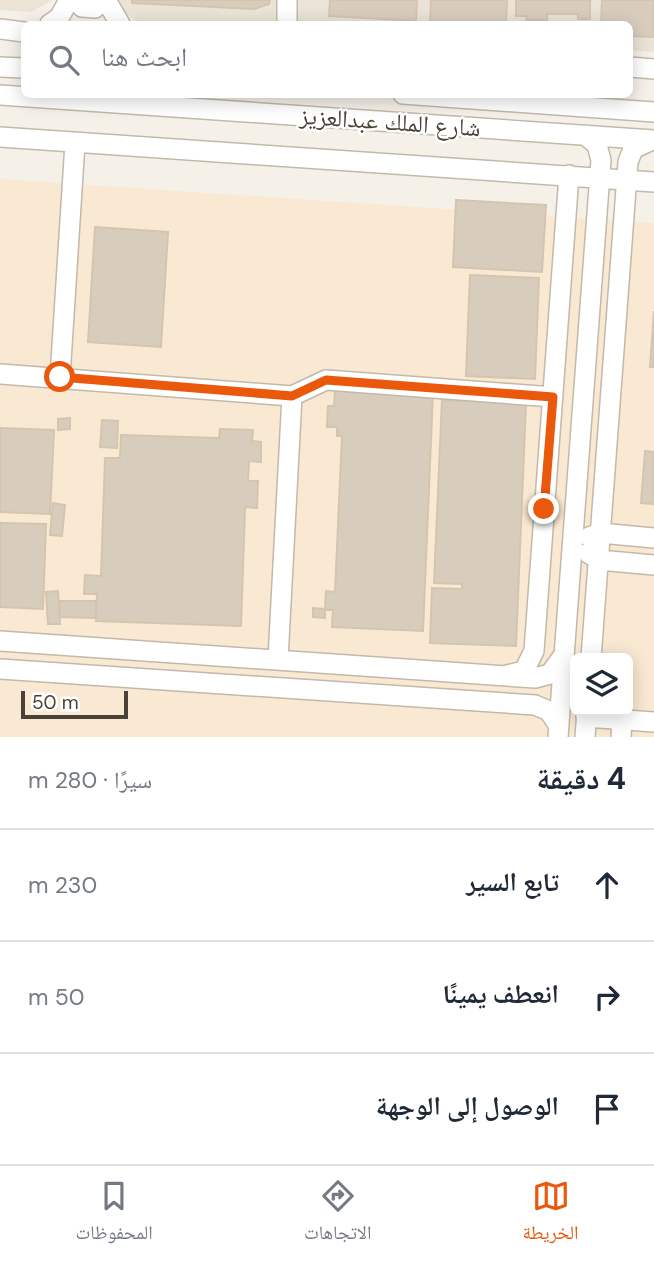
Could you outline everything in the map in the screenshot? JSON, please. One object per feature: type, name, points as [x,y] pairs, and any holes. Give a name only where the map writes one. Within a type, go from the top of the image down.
[{"type":"street","points":[[54,21],[69,0]]},
{"type":"street","points":[[77,0],[82,8],[89,9],[96,8],[105,0],[118,21]]},
{"type":"street","points":[[287,0],[287,21]]},
{"type":"street","points":[[0,29],[21,32]]},
{"type":"street","points":[[0,66],[21,68]]},
{"type":"street","points":[[633,67],[654,69]]},
{"type":"street","name":"شارع الملك عبدالعزيز","points":[[0,95],[21,96]]},
{"type":"street","name":"شارع الملك عبدالعزيز","points":[[44,98],[653,140]]},
{"type":"street","name":"شارع الملك عبدالعزيز","points":[[457,98],[654,112]]},
{"type":"street","points":[[584,98],[604,109]]},
{"type":"street","points":[[558,731],[599,178],[600,151],[585,135]]},
{"type":"street","points":[[0,137],[654,181]]},
{"type":"street","points":[[591,653],[627,180],[633,149],[653,140]]},
{"type":"street","points":[[60,377],[75,142]]},
{"type":"street","points":[[504,676],[524,671],[532,659],[569,176]]},
{"type":"street","points":[[0,374],[292,396],[326,380],[553,397]]},
{"type":"street","points":[[278,659],[292,396]]},
{"type":"street","points":[[544,509],[572,544],[599,560],[654,565]]},
{"type":"street","points":[[540,572],[572,544],[600,533],[654,538]]},
{"type":"street","points":[[0,641],[544,677],[558,668],[564,655]]},
{"type":"street","points":[[0,669],[535,705],[549,711],[558,731]]},
{"type":"street","points":[[584,737],[586,716]]},
{"type":"street","points":[[591,716],[621,728],[654,722]]},
{"type":"shaded area","points":[[0,0],[52,0],[31,12],[0,10]]},
{"type":"shaded area","points":[[117,0],[654,0],[654,52],[633,50],[633,21],[137,21],[118,8]]},
{"type":"shaded area","points":[[0,179],[654,223],[654,737],[0,737]]},
{"type":"building","points":[[132,0],[270,0],[269,4],[254,9],[132,3]]},
{"type":"building","points":[[330,0],[417,0],[416,21],[329,16]]},
{"type":"building","points":[[431,0],[507,0],[506,21],[430,21]]},
{"type":"building","points":[[516,0],[590,0],[590,19],[578,19],[578,14],[547,14],[547,20],[526,20],[527,16],[516,16]]},
{"type":"building","points":[[602,0],[654,0],[654,37],[633,36],[633,21],[601,21]]},
{"type":"building","points":[[456,200],[546,205],[542,272],[453,267]]},
{"type":"building","points":[[95,227],[168,232],[161,347],[88,342]]},
{"type":"building","points":[[470,275],[539,278],[535,379],[466,376]]},
{"type":"building","points":[[654,311],[654,367],[650,367]]},
{"type":"building","points":[[335,389],[433,393],[423,631],[332,627],[333,610],[325,610],[325,618],[313,617],[313,608],[325,609],[326,591],[335,592],[342,436],[337,436],[337,427],[327,427],[328,406],[334,406]]},
{"type":"building","points":[[442,400],[526,403],[516,646],[430,643],[432,588],[462,589],[462,584],[434,583]]},
{"type":"building","points":[[70,418],[70,429],[58,430],[58,419]]},
{"type":"building","points":[[102,420],[118,421],[117,448],[100,447]]},
{"type":"building","points":[[0,428],[54,430],[50,514],[0,512]]},
{"type":"building","points":[[220,429],[253,430],[252,441],[261,442],[261,462],[249,461],[248,481],[258,481],[257,508],[245,507],[241,626],[96,621],[97,594],[84,594],[85,575],[101,576],[105,458],[120,458],[121,435],[219,438]]},
{"type":"building","points":[[645,451],[654,452],[654,504],[641,503]]},
{"type":"building","points":[[53,503],[65,505],[62,536],[50,535]]},
{"type":"building","points":[[0,523],[46,524],[43,609],[0,607]]},
{"type":"building","points":[[58,591],[60,624],[48,624],[46,592]]},
{"type":"building","points":[[60,601],[96,601],[96,618],[60,617]]},
{"type":"route","points":[[60,377],[292,396],[326,380],[553,397],[544,509]]}]
